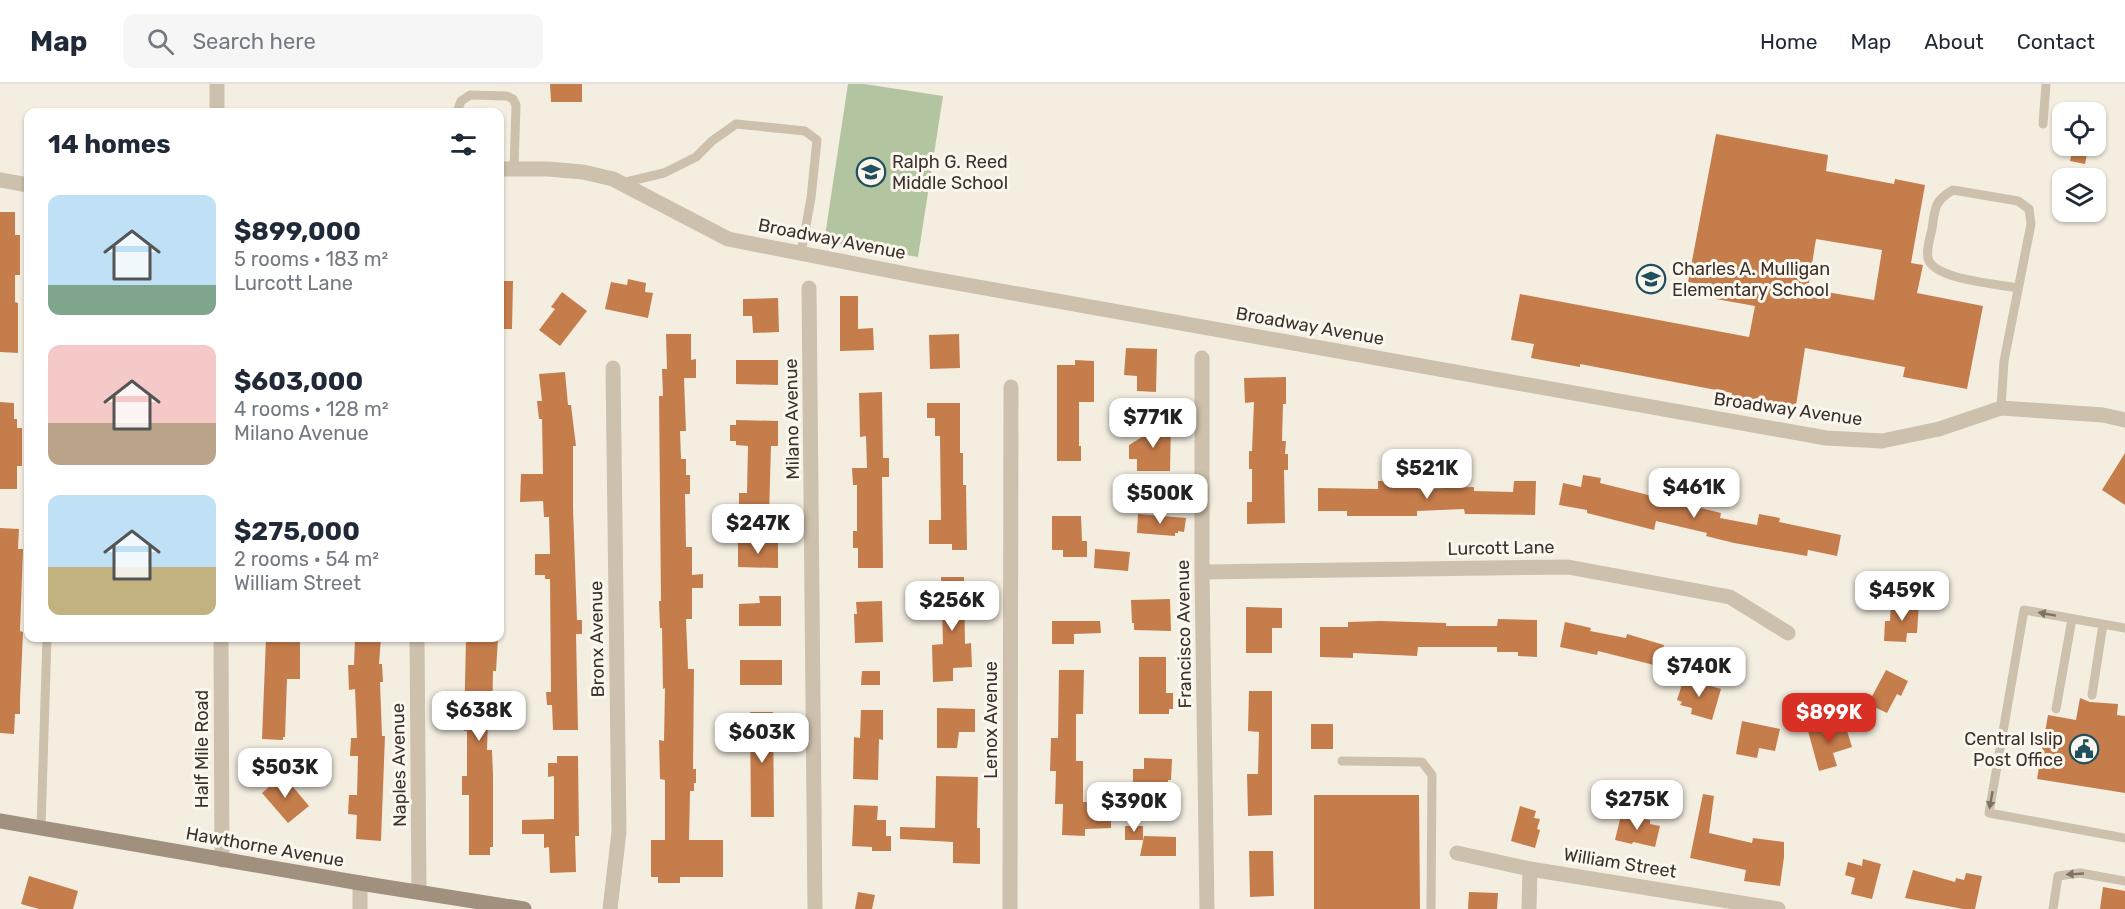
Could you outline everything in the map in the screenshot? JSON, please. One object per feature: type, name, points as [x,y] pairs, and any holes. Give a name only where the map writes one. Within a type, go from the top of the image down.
[{"type":"street","points":[[217,84],[217,108]]},
{"type":"street","name":"Broadway Avenue","points":[[507,169],[583,172],[613,179],[728,239],[917,276],[1826,438],[1882,441],[1939,429],[2001,408],[2103,415],[2125,420]]},
{"type":"street","points":[[0,180],[24,184]]},
{"type":"street","name":"Milano Avenue","points":[[809,288],[815,909]]},
{"type":"street","name":"Francisco Avenue","points":[[1202,358],[1202,572],[1207,909]]},
{"type":"street","name":"Bronx Avenue","points":[[610,909],[619,832],[613,368]]},
{"type":"street","name":"Lenox Avenue","points":[[1010,909],[1011,387]]},
{"type":"street","name":"Lurcott Lane","points":[[1202,572],[1568,567],[1730,597],[1788,633]]},
{"type":"street","name":"Half Mile Road","points":[[221,642],[222,860]]},
{"type":"street","name":"Naples Avenue","points":[[417,642],[419,891]]},
{"type":"street","name":"Hawthorne Avenue","points":[[0,821],[524,909]]},
{"type":"street","name":"William Street","points":[[1457,853],[1530,868],[1778,909]]},
{"type":"street","points":[[1529,909],[1530,868]]},
{"type":"street","points":[[360,883],[360,909]]},
{"type":"lane","points":[[2043,124],[2046,84]]},
{"type":"lane","points":[[458,108],[461,101],[470,95],[507,96],[513,99],[516,105],[507,169]]},
{"type":"lane","points":[[622,183],[664,173],[696,157],[712,141],[736,124],[805,131],[817,140],[811,198],[801,253]]},
{"type":"lane","points":[[2001,408],[2004,361],[2031,224],[2029,209],[2018,201],[1953,189],[1941,197],[1936,207],[1928,251],[1929,261],[1937,269],[1956,277],[2018,288]]},
{"type":"lane","points":[[2125,628],[2024,610],[1989,813],[2125,838]]},
{"type":"lane","points":[[2056,709],[2072,619]]},
{"type":"lane","points":[[2092,694],[2103,624]]},
{"type":"lane","points":[[41,828],[47,642]]},
{"type":"lane","points":[[1342,761],[1422,762],[1432,775],[1431,909]]},
{"type":"lane","points":[[2053,909],[2058,876],[2080,873],[2125,881]]},
{"type":"green space","points":[[848,84],[864,84],[943,96],[918,257],[831,243],[825,236]]},
{"type":"building","points":[[550,84],[582,84],[582,102],[551,102]]},
{"type":"building","points":[[1716,134],[1828,155],[1826,171],[1894,184],[1895,179],[1925,185],[1911,263],[1923,265],[1917,293],[1983,306],[1967,389],[1903,377],[1905,367],[1805,348],[1795,412],[1730,400],[1732,393],[1580,364],[1580,367],[1531,358],[1534,344],[1511,340],[1520,294],[1749,337],[1755,306],[1716,299],[1718,287],[1688,282]],"holes":[[[1816,239],[1882,250],[1874,300],[1808,289]]]},
{"type":"building","points":[[2071,156],[2087,156],[2085,164],[2070,161]]},
{"type":"building","points":[[0,212],[15,212],[15,235],[20,235],[20,275],[15,275],[15,302],[18,303],[18,353],[0,352]]},
{"type":"building","points":[[628,279],[646,283],[645,292],[653,293],[648,318],[605,309],[611,282],[627,285]]},
{"type":"building","points":[[504,281],[513,281],[512,329],[504,329]]},
{"type":"building","points":[[562,292],[587,311],[560,346],[539,330],[555,309],[551,307]]},
{"type":"building","points":[[840,296],[858,296],[858,329],[873,328],[874,350],[840,351]]},
{"type":"building","points":[[778,298],[779,332],[753,333],[752,316],[743,316],[743,299]]},
{"type":"building","points":[[666,334],[691,334],[691,360],[696,359],[696,378],[684,378],[686,431],[680,431],[681,459],[686,459],[686,475],[690,475],[690,494],[685,494],[686,547],[692,547],[692,575],[703,574],[703,588],[692,588],[692,619],[686,619],[688,669],[694,669],[693,769],[696,769],[694,791],[690,791],[689,840],[723,840],[723,877],[680,877],[680,883],[658,883],[658,877],[651,877],[651,840],[665,840],[665,780],[660,779],[659,740],[664,741],[665,688],[663,689],[659,601],[661,601],[659,396],[663,396],[662,369],[667,369]]},
{"type":"building","points":[[959,334],[960,368],[930,369],[929,335]]},
{"type":"building","points":[[1126,348],[1157,349],[1156,392],[1137,391],[1137,376],[1124,375]]},
{"type":"building","points":[[736,360],[778,360],[778,385],[736,384]]},
{"type":"building","points":[[1075,360],[1094,361],[1094,402],[1079,402],[1081,461],[1057,461],[1057,365],[1075,365]]},
{"type":"building","points":[[565,372],[568,405],[571,405],[576,446],[573,446],[573,508],[577,620],[582,620],[582,634],[576,634],[578,730],[553,730],[552,705],[547,705],[546,692],[551,692],[550,579],[545,579],[545,575],[535,575],[535,554],[550,554],[549,517],[544,517],[543,501],[520,502],[521,474],[543,474],[542,419],[539,419],[537,401],[542,401],[539,374]]},
{"type":"building","points":[[1286,377],[1282,441],[1286,441],[1285,454],[1288,454],[1288,470],[1284,470],[1285,523],[1247,524],[1247,502],[1252,502],[1252,469],[1249,469],[1249,451],[1252,451],[1254,402],[1245,403],[1244,378]]},
{"type":"building","points":[[882,392],[883,458],[889,458],[889,477],[882,477],[883,568],[858,568],[858,548],[853,548],[853,531],[857,531],[857,485],[853,485],[852,468],[867,468],[866,436],[860,437],[859,393]]},
{"type":"building","points":[[0,402],[14,403],[14,419],[17,419],[17,428],[22,428],[22,466],[17,466],[17,489],[0,489]]},
{"type":"building","points":[[927,403],[960,403],[960,453],[963,453],[963,485],[966,485],[967,550],[952,550],[952,544],[929,544],[929,520],[941,520],[940,436],[935,436],[935,418],[927,418]]},
{"type":"building","points":[[736,420],[778,421],[778,446],[771,446],[769,516],[747,515],[747,506],[739,506],[739,493],[747,493],[748,446],[736,445],[736,441],[730,441],[730,425],[736,425]]},
{"type":"building","points":[[1147,424],[1171,424],[1170,471],[1137,471],[1137,459],[1129,459],[1129,445],[1147,434]]},
{"type":"building","points":[[2125,453],[2125,505],[2102,490]]},
{"type":"building","points":[[1583,475],[1601,478],[1600,483],[1721,513],[1720,518],[1757,525],[1759,514],[1780,518],[1779,522],[1841,535],[1837,556],[1808,550],[1807,556],[1734,543],[1706,536],[1707,533],[1656,521],[1654,530],[1587,513],[1587,510],[1559,505],[1563,483],[1581,487]]},
{"type":"building","points":[[1378,481],[1418,481],[1418,489],[1474,487],[1474,491],[1513,492],[1514,481],[1536,481],[1535,515],[1465,514],[1464,509],[1417,511],[1417,516],[1347,516],[1347,511],[1318,511],[1318,488],[1378,489]]},
{"type":"building","points":[[1138,514],[1186,518],[1184,532],[1178,531],[1175,536],[1137,533]]},
{"type":"building","points":[[1052,516],[1081,516],[1082,541],[1087,541],[1087,557],[1063,557],[1063,550],[1052,550]]},
{"type":"building","points":[[0,528],[19,529],[18,549],[23,549],[20,714],[15,714],[14,734],[0,733]]},
{"type":"building","points":[[738,543],[778,543],[778,568],[738,567]]},
{"type":"building","points":[[1095,549],[1130,552],[1128,571],[1094,568]]},
{"type":"building","points":[[941,577],[964,577],[965,644],[971,643],[972,667],[953,668],[953,681],[933,682],[932,645],[943,644]]},
{"type":"building","points":[[759,596],[781,596],[781,626],[739,626],[739,604],[760,603]]},
{"type":"building","points":[[1170,599],[1171,631],[1134,630],[1131,600]]},
{"type":"building","points":[[882,601],[883,642],[855,643],[856,602]]},
{"type":"building","points":[[1891,602],[1919,603],[1917,633],[1907,633],[1906,642],[1884,641],[1885,621],[1890,621]]},
{"type":"building","points":[[1246,607],[1282,608],[1282,628],[1272,628],[1272,653],[1246,653]]},
{"type":"building","points":[[1498,619],[1537,620],[1537,657],[1518,656],[1518,652],[1497,652],[1497,647],[1418,647],[1417,656],[1353,653],[1353,658],[1320,657],[1320,627],[1348,627],[1348,622],[1380,621],[1446,623],[1446,626],[1497,626]]},
{"type":"building","points":[[1052,621],[1100,621],[1101,633],[1074,634],[1074,644],[1052,644]]},
{"type":"building","points":[[1565,622],[1591,628],[1590,631],[1626,638],[1627,634],[1664,645],[1658,666],[1598,651],[1597,655],[1560,647]]},
{"type":"building","points":[[266,642],[300,642],[300,679],[287,679],[285,737],[283,740],[262,739]]},
{"type":"building","points":[[355,642],[381,642],[379,664],[382,664],[383,682],[380,682],[382,736],[385,736],[381,841],[356,839],[357,815],[348,814],[349,795],[357,795],[358,756],[350,756],[351,738],[357,738],[355,689],[349,690],[348,665],[354,665]]},
{"type":"building","points":[[466,642],[498,642],[496,671],[493,671],[492,722],[488,721],[487,750],[492,750],[493,775],[493,847],[490,847],[490,855],[469,855],[469,795],[462,795],[462,776],[467,776],[467,731],[464,731]]},
{"type":"building","points":[[1139,657],[1166,657],[1166,693],[1173,693],[1173,709],[1169,709],[1169,714],[1139,714]]},
{"type":"building","points":[[740,660],[782,660],[782,685],[740,685]]},
{"type":"building","points":[[1059,670],[1084,670],[1083,714],[1076,714],[1076,761],[1083,761],[1083,802],[1090,802],[1090,808],[1111,808],[1111,828],[1085,829],[1085,836],[1062,835],[1063,804],[1055,804],[1056,771],[1050,771],[1051,738],[1058,738]]},
{"type":"building","points":[[1886,670],[1908,681],[1901,696],[1897,694],[1887,713],[1868,704]]},
{"type":"building","points":[[862,671],[880,671],[880,685],[861,685]]},
{"type":"building","points":[[1684,678],[1721,689],[1712,720],[1691,714],[1692,708],[1680,705],[1682,702],[1677,700]]},
{"type":"building","points":[[1249,691],[1272,691],[1272,815],[1248,816],[1247,774],[1258,774],[1259,732],[1248,731]]},
{"type":"building","name":"Central Islip Post Office","points":[[2080,698],[2090,702],[2118,704],[2117,715],[2125,716],[2125,793],[2037,779],[2048,715],[2076,720]]},
{"type":"building","points":[[937,708],[975,709],[975,732],[959,732],[957,748],[937,748]]},
{"type":"building","points":[[861,710],[883,710],[883,740],[879,739],[878,780],[853,779],[854,737],[860,738]]},
{"type":"building","points":[[750,712],[773,712],[774,817],[751,817]]},
{"type":"building","points":[[1742,721],[1780,729],[1775,751],[1759,748],[1757,758],[1736,754]]},
{"type":"building","points":[[1844,721],[1852,747],[1833,753],[1837,766],[1819,771],[1808,731]]},
{"type":"building","points":[[1311,724],[1333,724],[1333,749],[1311,749]]},
{"type":"building","points":[[557,756],[578,756],[579,836],[575,836],[576,872],[550,873],[549,847],[544,848],[544,834],[522,834],[522,820],[554,819],[554,776],[548,777],[548,763],[557,763]]},
{"type":"building","points":[[1144,758],[1172,759],[1171,780],[1168,780],[1168,800],[1143,799],[1143,785],[1133,785],[1133,769],[1144,769]]},
{"type":"building","points":[[283,775],[309,806],[288,823],[262,793]]},
{"type":"building","points":[[936,776],[978,777],[977,828],[980,828],[980,864],[953,863],[953,842],[900,839],[900,827],[935,828]]},
{"type":"building","points":[[1703,794],[1714,796],[1709,833],[1752,843],[1753,838],[1784,842],[1780,886],[1744,881],[1746,870],[1690,858]]},
{"type":"building","points":[[1314,795],[1419,795],[1420,909],[1314,909]]},
{"type":"building","points":[[854,805],[878,806],[877,820],[886,820],[886,836],[891,836],[891,851],[872,851],[872,847],[852,846]]},
{"type":"building","points":[[1520,806],[1536,811],[1534,818],[1540,819],[1537,829],[1540,830],[1535,848],[1511,841]]},
{"type":"building","points":[[1621,815],[1650,820],[1650,824],[1660,826],[1655,847],[1615,840]]},
{"type":"building","points":[[1125,826],[1143,826],[1143,840],[1125,840]]},
{"type":"building","points":[[1144,836],[1176,837],[1176,856],[1140,856]]},
{"type":"building","points":[[1249,851],[1273,851],[1274,896],[1250,897]]},
{"type":"building","points":[[1863,859],[1881,864],[1872,899],[1851,894],[1855,878],[1845,875],[1848,862],[1862,866]]},
{"type":"building","points":[[1913,870],[1955,882],[1956,878],[1964,880],[1966,873],[1982,876],[1975,909],[1963,909],[1905,898]]},
{"type":"building","points":[[29,876],[78,891],[73,909],[39,909],[21,904]]},
{"type":"building","points":[[2103,887],[2125,891],[2125,909],[2100,909]]},
{"type":"building","points":[[858,892],[875,895],[872,909],[855,909]]},
{"type":"building","points":[[1469,892],[1498,893],[1497,909],[1468,909]]},
{"type":"place","name":"Ralph G. Reed Middle School","points":[[871,172]]},
{"type":"place","name":"Charles A. Mulligan Elementary School","points":[[1651,279]]},
{"type":"place","name":"Central Islip Post Office","points":[[2084,749]]}]
